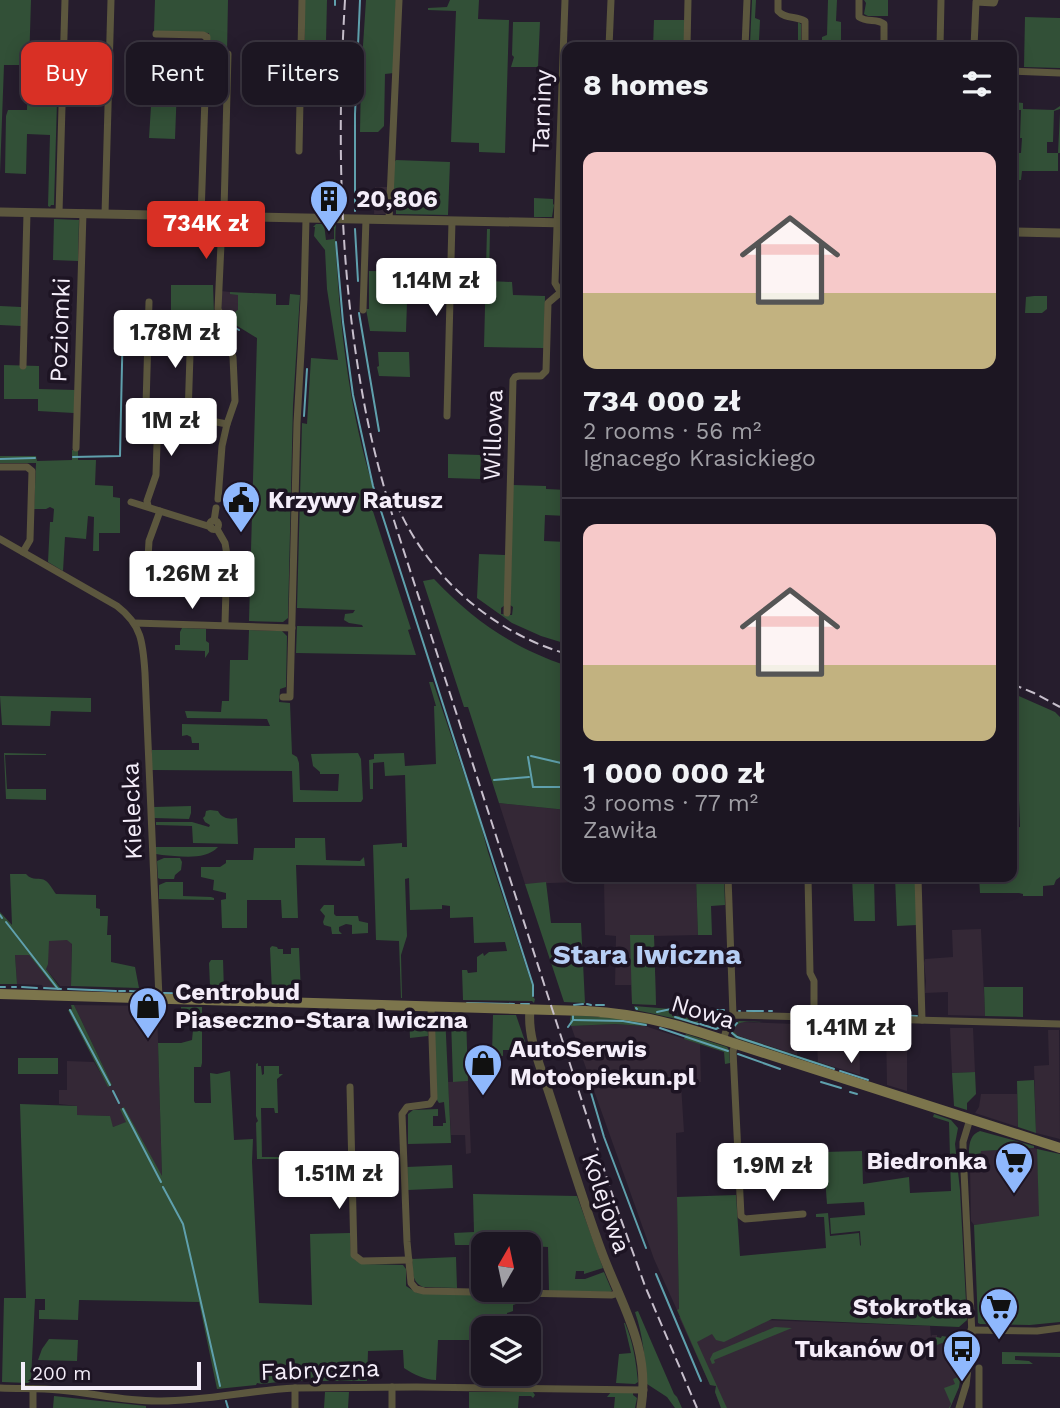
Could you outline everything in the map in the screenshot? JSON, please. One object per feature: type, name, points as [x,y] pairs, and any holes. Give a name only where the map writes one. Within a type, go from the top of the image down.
[{"type":"main road","name":"Nowa","points":[[0,994],[628,1014],[669,1023],[1060,1148]]},
{"type":"street","points":[[59,213],[65,0]]},
{"type":"street","points":[[105,214],[111,0]]},
{"type":"street","points":[[299,151],[302,0]]},
{"type":"street","points":[[389,220],[398,0]]},
{"type":"street","name":"Tarniny","points":[[564,42],[565,0]]},
{"type":"street","points":[[609,42],[611,0]]},
{"type":"street","points":[[687,42],[688,0]]},
{"type":"street","points":[[745,42],[747,0]]},
{"type":"street","points":[[778,0],[778,11],[782,15],[800,18],[806,23],[805,42]]},
{"type":"street","points":[[859,0],[859,17],[884,24],[884,42]]},
{"type":"street","points":[[940,42],[941,0]]},
{"type":"street","points":[[974,42],[976,2],[995,3],[995,0]]},
{"type":"street","points":[[156,34],[203,35],[207,38],[201,216]]},
{"type":"street","points":[[1017,71],[1060,73]]},
{"type":"street","name":"Tarniny","points":[[561,292],[555,283],[562,102]]},
{"type":"street","points":[[225,623],[227,555],[225,543],[214,526],[220,493],[221,455],[235,401],[231,350],[218,325],[226,105]]},
{"type":"street","points":[[0,212],[562,223]]},
{"type":"street","points":[[23,366],[27,212]]},
{"type":"street","name":"Poziomki","points":[[76,449],[83,213]]},
{"type":"street","points":[[282,697],[290,697],[296,423],[306,219]]},
{"type":"street","points":[[363,310],[366,219]]},
{"type":"street","points":[[447,416],[452,221]]},
{"type":"street","points":[[1017,232],[1060,233]]},
{"type":"street","name":"Willowa","points":[[507,613],[513,380],[519,376],[541,376],[546,371],[548,303],[561,292]]},
{"type":"street","points":[[149,302],[146,403],[158,411],[227,424]]},
{"type":"street","points":[[148,324],[218,325]]},
{"type":"street","points":[[188,416],[191,324]]},
{"type":"street","points":[[148,506],[147,501],[156,475],[158,411]]},
{"type":"street","points":[[0,467],[27,467],[32,471],[30,540],[23,552]]},
{"type":"street","points":[[131,502],[214,526]]},
{"type":"street","points":[[148,558],[149,541],[160,511]]},
{"type":"street","points":[[0,539],[117,606],[135,623],[292,628]]},
{"type":"street","name":"Kielecka","points":[[135,623],[144,653],[159,998]]},
{"type":"street","points":[[723,1040],[733,1015],[728,882]]},
{"type":"street","points":[[808,882],[814,1017]]},
{"type":"street","points":[[918,882],[922,1020]]},
{"type":"street","points":[[430,1007],[435,1098],[430,1104],[407,1107],[402,1114],[411,1283],[416,1289],[424,1291],[619,1293]]},
{"type":"street","name":"Kolejowa","points":[[530,1010],[531,1030],[537,1054],[594,1229],[638,1341],[643,1365],[641,1408]]},
{"type":"street","points":[[733,1015],[1060,1024]]},
{"type":"street","points":[[735,1044],[733,1066],[741,1216],[745,1219],[803,1214]]},
{"type":"street","points":[[350,1087],[354,1255],[362,1261],[408,1260]]},
{"type":"street","points":[[959,1408],[968,1378],[971,1330],[963,1151],[970,1119]]},
{"type":"street","points":[[971,1330],[1037,1331],[1060,1328]]},
{"type":"street","points":[[979,1368],[979,1408]]},
{"type":"street","points":[[392,1408],[393,1387]]},
{"type":"street","name":"Fabryczna","points":[[0,1388],[58,1390],[184,1404],[296,1388],[643,1390]]},
{"type":"street","points":[[295,1408],[296,1388]]},
{"type":"street","points":[[33,1389],[33,1408]]},
{"type":"shaded area","points":[[375,187],[387,187],[387,214],[374,214]]},
{"type":"shaded area","points":[[221,291],[238,294],[238,311],[226,319],[222,318]]},
{"type":"shaded area","points":[[499,803],[562,809],[562,882],[578,882],[525,884]]},
{"type":"shaded area","points":[[604,882],[696,882],[698,935],[654,936],[656,1005],[632,1004],[631,985],[615,985],[616,936],[605,935]]},
{"type":"shaded area","points":[[981,929],[985,1016],[948,1015],[948,992],[925,993],[925,959],[953,957],[952,930]]},
{"type":"shaded area","points":[[16,932],[72,935],[71,986],[60,986]]},
{"type":"shaded area","points":[[15,955],[29,955],[55,988],[17,984]]},
{"type":"shaded area","points":[[74,1005],[157,1006],[162,1178],[127,1122],[113,1127],[109,1116],[77,1115],[77,1106],[59,1104],[59,1090],[67,1090],[67,1061],[94,1062],[108,1086],[112,1085]]},
{"type":"shaded area","points":[[742,1022],[795,1024],[797,1055],[738,1036],[734,1029]]},
{"type":"shaded area","points":[[816,1024],[859,1025],[860,1075],[818,1062]]},
{"type":"shaded area","points":[[571,1026],[645,1026],[700,1044],[701,1082],[681,1084],[684,1132],[676,1133],[679,1310],[654,1259]]},
{"type":"shaded area","points":[[886,1026],[907,1026],[907,1091],[887,1085]]},
{"type":"shaded area","points":[[950,1028],[973,1028],[975,1072],[952,1073]]},
{"type":"shaded area","points":[[1048,1030],[1059,1030],[1060,1139],[1036,1133],[1034,1066],[1049,1065]]},
{"type":"shaded area","points":[[468,1081],[471,1153],[466,1154],[465,1135],[451,1135],[448,1082]]},
{"type":"shaded area","points":[[981,1094],[1017,1094],[1018,1127],[975,1113]]},
{"type":"shaded area","points":[[1037,1149],[1040,1217],[974,1225],[971,1221],[970,1166],[976,1168],[980,1164],[980,1151]]},
{"type":"shaded area","points":[[679,1317],[930,1326],[931,1337],[937,1335],[965,1343],[959,1387],[950,1408],[721,1408],[715,1392],[716,1386],[710,1385]]},
{"type":"green space","points":[[0,0],[31,0],[30,42],[21,42],[21,65],[4,65],[0,173]]},
{"type":"green space","points":[[155,0],[228,0],[227,42],[209,42],[209,33],[154,31]]},
{"type":"green space","points":[[305,0],[327,0],[326,42],[304,42]]},
{"type":"green space","points":[[366,0],[396,0],[394,73],[385,74],[384,126],[378,132],[360,132],[360,105],[364,105]]},
{"type":"green space","points":[[450,0],[479,0],[478,19],[509,20],[505,153],[479,152],[479,143],[451,142],[456,11],[428,10],[447,7]]},
{"type":"green space","points":[[752,0],[756,0],[755,18],[760,20],[759,40],[798,41],[798,22],[801,24],[801,42],[750,42]]},
{"type":"green space","points":[[828,0],[837,0],[836,21],[841,22],[841,42],[822,42],[822,37],[827,35]]},
{"type":"green space","points":[[864,0],[888,0],[888,16],[864,14]]},
{"type":"green space","points":[[1025,17],[1060,18],[1060,68],[1024,67]]},
{"type":"green space","points":[[654,20],[685,20],[684,42],[653,42]]},
{"type":"green space","points":[[513,22],[540,22],[538,67],[511,67],[514,57]]},
{"type":"green space","points":[[1017,102],[1023,103],[1023,109],[1054,110],[1060,106],[1060,109],[1054,111],[1053,142],[1047,142],[1047,153],[1058,153],[1058,171],[1022,171],[1021,180],[1017,180],[1022,138],[1021,110],[1017,110]]},
{"type":"green space","points":[[27,105],[57,105],[54,205],[50,207],[50,135],[27,134],[26,174],[5,173],[8,110],[27,110]]},
{"type":"green space","points":[[176,105],[175,139],[149,138],[151,106]]},
{"type":"green space","points":[[1060,113],[1060,153],[1058,153]]},
{"type":"green space","points":[[396,160],[450,162],[448,215],[396,214],[396,204],[392,203],[393,164]]},
{"type":"green space","points":[[534,198],[553,199],[552,217],[534,217]]},
{"type":"green space","points":[[54,219],[79,220],[78,261],[53,260]]},
{"type":"green space","points":[[316,224],[324,224],[326,240],[334,239],[334,228],[327,228],[327,224],[336,224],[335,246],[346,365],[362,446],[377,499],[370,502],[411,629],[408,630],[416,655],[296,653],[297,626],[363,627],[344,620],[345,614],[355,610],[297,608],[302,423],[307,424],[311,358],[338,360],[327,289],[325,250],[314,236],[313,227]]},
{"type":"green space","points":[[487,229],[490,229],[489,281],[512,282],[513,295],[545,296],[544,348],[484,347]]},
{"type":"green space","points":[[369,271],[448,272],[447,302],[407,302],[406,332],[370,331],[366,309],[369,309]]},
{"type":"green space","points":[[171,285],[213,285],[214,313],[199,313],[214,317],[171,316]]},
{"type":"green space","points":[[230,292],[276,294],[276,305],[289,305],[290,294],[300,295],[293,405],[288,618],[283,622],[249,621],[257,338],[226,319],[238,310],[238,295]]},
{"type":"green space","points":[[1047,296],[1047,309],[1042,313],[1025,313],[1026,297]]},
{"type":"green space","points":[[0,306],[21,307],[21,326],[0,325]]},
{"type":"green space","points":[[378,352],[409,352],[410,377],[379,376]]},
{"type":"green space","points":[[4,365],[39,366],[39,389],[75,390],[74,413],[38,411],[38,399],[4,399]]},
{"type":"green space","points":[[72,450],[78,450],[78,460],[96,460],[95,485],[113,486],[113,497],[120,498],[120,533],[99,533],[99,551],[93,551],[94,517],[88,516],[86,539],[65,537],[63,571],[48,562],[50,522],[53,522],[54,509],[34,509],[36,463],[0,463],[0,456],[36,456],[37,461],[72,460]]},
{"type":"green space","points":[[448,454],[481,455],[480,479],[448,478]]},
{"type":"green space","points":[[513,485],[546,486],[546,489],[562,490],[562,516],[545,515],[544,541],[562,542],[562,642],[512,623],[477,598],[479,554],[505,555],[505,605],[501,608],[501,614],[512,615],[513,607],[510,605]]},
{"type":"green space","points":[[434,579],[495,631],[529,651],[562,664],[562,809],[499,803],[423,581]]},
{"type":"green space","points":[[182,628],[206,629],[209,652],[205,658],[205,651],[175,650],[175,645],[180,645]]},
{"type":"green space","points":[[249,630],[282,631],[287,636],[286,687],[280,689],[279,702],[290,703],[292,754],[297,757],[299,763],[300,790],[338,791],[339,774],[320,774],[313,766],[311,754],[358,753],[361,759],[361,802],[293,802],[292,771],[152,770],[152,750],[199,750],[199,743],[192,743],[191,737],[187,735],[182,736],[182,724],[270,726],[267,719],[187,718],[185,711],[221,712],[222,701],[229,701],[230,660],[248,660]]},
{"type":"green space","points":[[429,682],[433,682],[479,818],[532,985],[534,1003],[463,1000],[462,970],[467,970],[468,973],[477,972],[477,957],[483,953],[484,956],[489,952],[507,951],[505,942],[474,943],[473,917],[450,918],[450,906],[442,905],[442,909],[410,910],[409,878],[405,879],[407,936],[401,955],[402,998],[399,941],[376,940],[373,845],[402,843],[402,847],[407,847],[405,775],[385,776],[384,762],[373,763],[373,789],[370,789],[369,760],[374,759],[374,754],[404,753],[405,766],[436,764],[436,706]]},
{"type":"green space","points":[[1017,695],[1055,712],[1060,717],[1060,877],[1054,885],[1043,886],[1043,896],[980,893],[979,882],[1017,882],[1017,827],[1020,827]]},
{"type":"green space","points":[[0,696],[91,698],[91,712],[51,711],[50,726],[2,725]]},
{"type":"green space","points":[[4,753],[46,754],[5,755],[7,789],[46,789],[46,800],[6,799]]},
{"type":"green space","points":[[191,806],[189,819],[154,818],[154,807]]},
{"type":"green space","points":[[206,811],[218,811],[226,818],[237,818],[238,844],[193,843],[192,826],[156,825],[156,822],[192,822],[209,827],[203,818]]},
{"type":"green space","points":[[295,838],[325,838],[326,860],[360,861],[364,857],[365,866],[296,865],[298,918],[282,918],[281,900],[247,900],[247,928],[222,928],[221,900],[226,899],[226,893],[213,890],[214,880],[201,877],[201,867],[220,867],[226,860],[253,860],[254,848],[295,848]]},
{"type":"green space","points":[[156,847],[218,847],[206,854],[192,857],[156,854]]},
{"type":"green space","points":[[180,858],[182,862],[181,870],[174,879],[158,878],[157,861]]},
{"type":"green space","points":[[10,874],[26,874],[31,878],[43,880],[56,894],[96,895],[96,908],[100,909],[100,916],[108,916],[107,935],[111,935],[111,962],[135,967],[139,988],[71,986],[72,944],[67,940],[49,941],[46,969],[60,988],[55,988],[29,955],[15,955],[17,984],[0,984],[0,912],[12,925]]},
{"type":"green space","points":[[166,882],[183,882],[183,896],[211,897],[214,900],[159,899],[159,885]]},
{"type":"green space","points":[[546,882],[551,923],[581,923],[585,1003],[564,1002],[525,884]]},
{"type":"green space","points":[[696,882],[724,882],[725,905],[711,906],[712,935],[698,935]]},
{"type":"green space","points":[[852,882],[874,882],[875,921],[854,921]]},
{"type":"green space","points":[[895,882],[915,882],[917,925],[897,926]]},
{"type":"green space","points":[[324,905],[334,905],[336,916],[358,916],[359,921],[368,923],[368,933],[352,934],[352,925],[346,924],[339,927],[342,934],[332,934],[331,927],[323,922],[325,916],[320,910]]},
{"type":"green space","points":[[630,935],[654,935],[656,1005],[632,1004]]},
{"type":"green space","points":[[272,946],[283,949],[283,954],[291,954],[291,948],[299,948],[301,993],[273,994]]},
{"type":"green space","points":[[211,960],[223,960],[224,991],[212,991]]},
{"type":"green space","points":[[984,987],[1023,987],[1023,1017],[985,1016]]},
{"type":"green space","points":[[71,1005],[74,1005],[112,1085],[108,1087],[68,1010],[72,1009]]},
{"type":"green space","points":[[634,1006],[671,1009],[672,1016],[698,1021],[697,1025],[635,1010]]},
{"type":"green space","points":[[181,1007],[202,1007],[202,1063],[201,1067],[194,1067],[195,1103],[211,1103],[210,1073],[230,1071],[234,1140],[253,1139],[259,1303],[312,1305],[310,1234],[350,1233],[351,1254],[355,1260],[365,1264],[403,1265],[406,1269],[406,1286],[417,1293],[471,1295],[471,1302],[516,1302],[513,1311],[507,1313],[507,1316],[471,1316],[471,1340],[438,1340],[436,1380],[419,1376],[404,1368],[403,1350],[368,1351],[367,1381],[286,1381],[217,1389],[199,1302],[79,1300],[78,1320],[39,1319],[39,1310],[45,1310],[45,1299],[35,1299],[31,1380],[28,1383],[2,1382],[4,1298],[26,1298],[20,1104],[77,1106],[77,1115],[110,1116],[113,1127],[126,1122],[120,1109],[124,1107],[162,1176],[158,1043],[192,1040],[194,1020],[181,1019]]},
{"type":"green space","points":[[409,1013],[427,1014],[428,1036],[410,1038]]},
{"type":"green space","points":[[433,1014],[445,1014],[451,1143],[408,1144],[408,1114],[413,1110],[438,1109],[438,1116],[433,1116],[433,1126],[443,1126],[443,1123],[446,1123],[444,1102],[439,1103],[437,1100]]},
{"type":"green space","points":[[453,1014],[466,1014],[468,1081],[453,1082]]},
{"type":"green space","points":[[493,1015],[516,1015],[528,1050],[503,1050],[503,1056],[492,1055]]},
{"type":"green space","points":[[571,1015],[647,1023],[644,1026],[571,1026]]},
{"type":"green space","points":[[739,1021],[763,1022],[738,1024],[733,1031],[738,1036],[835,1068],[834,1070],[735,1038],[730,1032]]},
{"type":"green space","points":[[686,1034],[727,1047],[730,1063],[725,1064],[724,1052],[684,1039]]},
{"type":"green space","points":[[18,1058],[58,1058],[58,1074],[18,1074]]},
{"type":"green space","points":[[258,1063],[262,1075],[264,1066],[279,1066],[279,1074],[283,1074],[277,1079],[278,1113],[275,1113],[274,1108],[261,1108],[262,1157],[279,1159],[257,1159]]},
{"type":"green space","points":[[975,1072],[976,1094],[967,1103],[967,1110],[954,1106],[952,1073]]},
{"type":"green space","points":[[1034,1080],[1036,1133],[1018,1127],[1017,1081]]},
{"type":"green space","points":[[934,1114],[951,1120],[958,1128],[955,1144],[967,1320],[959,1327],[772,1319],[724,1342],[716,1340],[712,1334],[697,1342],[727,1408],[721,1408],[715,1392],[716,1386],[710,1385],[677,1310],[677,1197],[736,1195],[740,1256],[826,1248],[824,1217],[816,1217],[816,1214],[828,1213],[830,1236],[859,1233],[861,1246],[860,1231],[831,1234],[830,1218],[865,1215],[864,1202],[827,1204],[823,1152],[862,1151],[863,1184],[909,1177],[910,1193],[951,1191],[949,1122],[933,1117]]},
{"type":"green space","points":[[980,1131],[1034,1148],[981,1151],[976,1168],[970,1166],[969,1146],[972,1137]]},
{"type":"green space","points":[[1037,1149],[1060,1154],[1060,1322],[1030,1325],[980,1324],[974,1225],[1039,1216]]},
{"type":"green space","points":[[452,1165],[453,1188],[408,1190],[407,1167]]},
{"type":"green space","points":[[473,1194],[577,1196],[603,1268],[584,1274],[584,1271],[576,1271],[575,1279],[585,1279],[604,1272],[612,1291],[549,1291],[548,1247],[541,1247],[541,1232],[474,1232]]},
{"type":"green space","points":[[471,1232],[471,1245],[455,1245],[454,1233]]},
{"type":"green space","points":[[456,1257],[457,1288],[423,1287],[416,1282],[412,1259]]},
{"type":"green space","points":[[638,1311],[682,1408],[675,1408],[667,1397],[647,1384],[642,1338],[635,1312]]},
{"type":"green space","points":[[624,1323],[635,1359],[638,1382],[635,1384],[616,1383],[619,1354],[631,1353]]},
{"type":"green space","points":[[775,1327],[792,1328],[714,1360],[715,1363],[712,1364],[710,1359],[713,1353]]},
{"type":"green space","points":[[936,1337],[958,1339],[965,1343],[959,1387],[950,1408],[951,1404],[944,1388],[955,1384],[953,1379],[958,1377],[954,1369],[960,1367],[958,1362],[962,1360],[952,1339],[932,1347],[928,1338],[935,1341]]},
{"type":"green space","points":[[49,1339],[78,1340],[77,1361],[38,1360]]},
{"type":"green space","points":[[1002,1352],[1060,1353],[1060,1357],[1015,1356],[1015,1360],[1033,1364],[1002,1364]]},
{"type":"green space","points":[[325,1392],[349,1392],[348,1408],[324,1408]]},
{"type":"green space","points":[[469,1392],[533,1392],[535,1395],[533,1398],[519,1396],[518,1408],[469,1408]]},
{"type":"green space","points":[[611,1392],[633,1392],[637,1398],[635,1408],[614,1408],[615,1397],[607,1397]]},
{"type":"green space","points":[[54,1396],[146,1406],[146,1408],[53,1408]]},
{"type":"waterway","points":[[335,0],[335,5]]},
{"type":"waterway","points":[[355,211],[355,114],[360,0]]},
{"type":"waterway","points":[[355,229],[358,281]]},
{"type":"waterway","points":[[336,242],[353,395],[373,486],[533,985],[533,996]]},
{"type":"waterway","points":[[359,313],[379,431]]},
{"type":"waterway","points":[[73,457],[120,456],[123,319],[125,315],[144,316]]},
{"type":"waterway","points":[[152,317],[210,320]]},
{"type":"waterway","points":[[223,321],[239,330]]},
{"type":"waterway","points":[[304,416],[307,369]]},
{"type":"waterway","points":[[0,459],[35,458]]},
{"type":"waterway","points":[[531,756],[562,764]]},
{"type":"waterway","points":[[528,757],[533,787],[562,787]]},
{"type":"waterway","points":[[494,780],[529,777]]},
{"type":"waterway","points":[[6,922],[58,989]]},
{"type":"waterway","points":[[0,987],[5,987]]},
{"type":"waterway","points":[[22,987],[37,988]]},
{"type":"waterway","points":[[44,988],[61,989]]},
{"type":"waterway","points":[[68,989],[116,991]]},
{"type":"waterway","points":[[119,991],[125,991]]},
{"type":"waterway","points":[[130,991],[143,992]]},
{"type":"waterway","points":[[149,992],[154,992]]},
{"type":"waterway","points":[[164,993],[203,994]]},
{"type":"waterway","points":[[213,995],[241,996]]},
{"type":"waterway","points":[[251,996],[263,997]]},
{"type":"waterway","points":[[467,1003],[514,1004]]},
{"type":"waterway","points":[[521,1004],[529,1004]]},
{"type":"waterway","points":[[574,1005],[583,1004]]},
{"type":"waterway","points":[[587,1004],[591,1005]]},
{"type":"waterway","points":[[596,1005],[604,1005]]},
{"type":"waterway","points":[[657,1012],[671,1009]]},
{"type":"waterway","points":[[677,1009],[688,1009]]},
{"type":"waterway","points":[[693,1009],[701,1010]]},
{"type":"waterway","points":[[70,1010],[110,1085]]},
{"type":"waterway","points":[[706,1010],[724,1010]]},
{"type":"waterway","points":[[747,1011],[763,1011]]},
{"type":"waterway","points":[[835,1013],[874,1014]]},
{"type":"waterway","points":[[884,1015],[917,1016]]},
{"type":"waterway","points":[[568,1027],[573,1016]]},
{"type":"waterway","points":[[675,1017],[698,1024]]},
{"type":"waterway","points":[[573,1020],[623,1021],[646,1025]]},
{"type":"waterway","points":[[733,1028],[737,1023]]},
{"type":"waterway","points":[[700,1024],[716,1029],[722,1026]]},
{"type":"waterway","points":[[660,1028],[728,1051]]},
{"type":"waterway","points":[[732,1029],[732,1033],[737,1037],[834,1069]]},
{"type":"waterway","points":[[738,1054],[780,1069]]},
{"type":"waterway","points":[[840,1071],[868,1080]]},
{"type":"waterway","points":[[821,1082],[841,1088]]},
{"type":"waterway","points":[[589,1086],[604,1137],[646,1248]]},
{"type":"waterway","points":[[113,1091],[119,1103]]},
{"type":"waterway","points":[[850,1092],[857,1094]]},
{"type":"waterway","points":[[123,1109],[161,1182]]},
{"type":"waterway","points":[[163,1187],[183,1224],[220,1386]]},
{"type":"waterway","points":[[656,1274],[701,1381]]},
{"type":"waterway","points":[[226,1401],[228,1408]]},
{"type":"railway","points":[[345,0],[341,99],[345,249],[355,348],[382,480],[614,1200],[645,1286],[697,1408]]},
{"type":"railway","points":[[396,503],[425,554],[465,597],[488,616],[513,631],[562,652]]},
{"type":"railway","points":[[1017,686],[1060,707]]},
{"type":"place","name":"20,806","points":[[329,233]]},
{"type":"place","name":"Krzywy Ratusz","points":[[241,534]]},
{"type":"place","name":"Centrobud Piaseczno-Stara Iwiczna","points":[[148,1040]]},
{"type":"place","name":"AutoSerwis Motoopiekun.pl","points":[[483,1097]]},
{"type":"place","name":"Biedronka","points":[[1014,1195]]},
{"type":"place","name":"Stokrotka","points":[[999,1341]]},
{"type":"place","name":"Tukanów 01","points":[[962,1383]]},
{"type":"district","name":"Stara Iwiczna","points":[[647,954]]}]
